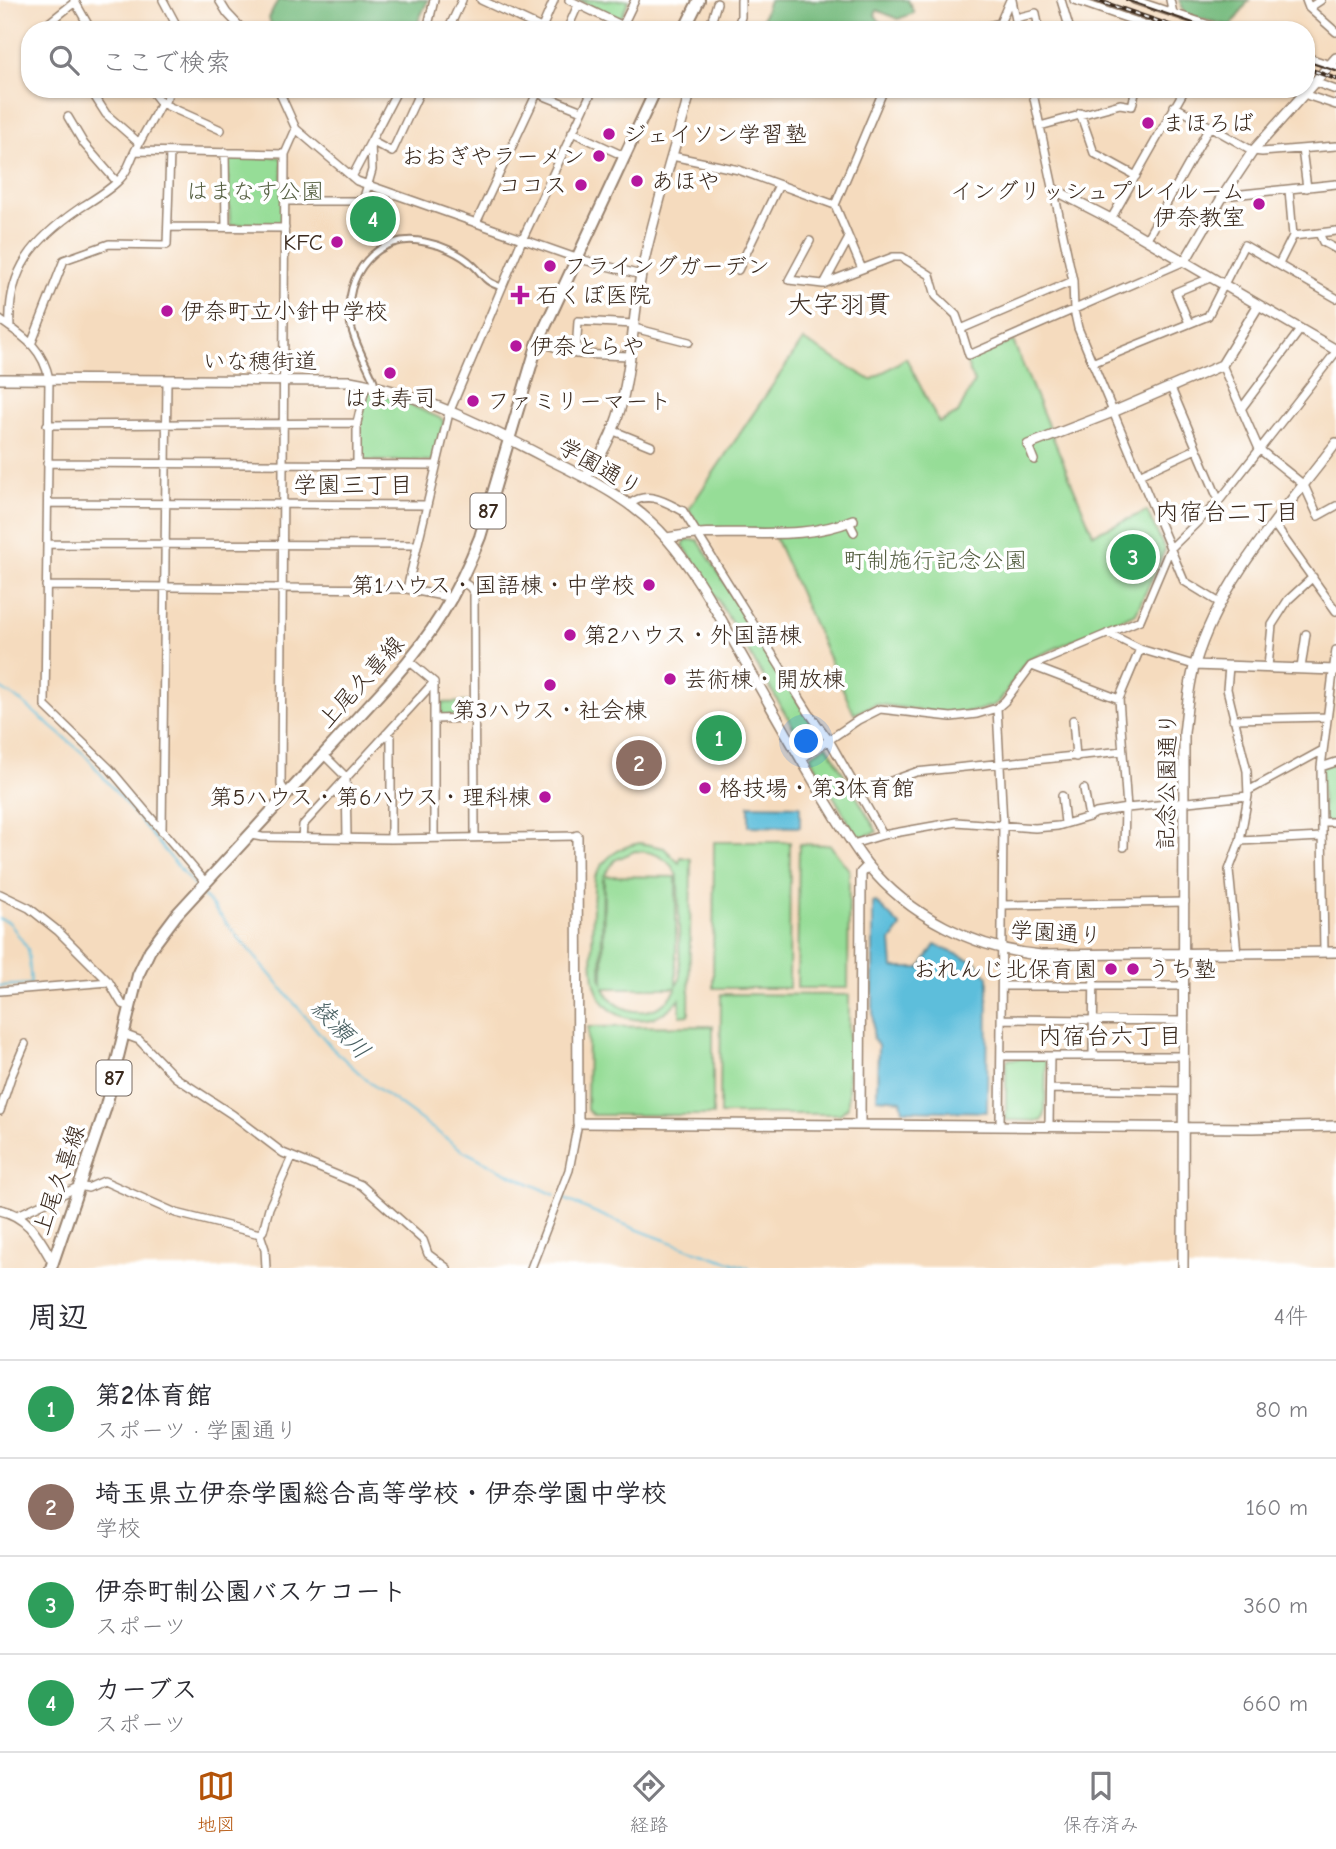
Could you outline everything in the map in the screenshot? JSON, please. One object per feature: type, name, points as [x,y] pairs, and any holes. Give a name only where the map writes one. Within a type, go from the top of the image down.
[{"type":"main road","points":[[688,21],[698,0]]},
{"type":"main road","name":"上尾久喜線","points":[[54,1266],[105,1110],[128,1006],[150,950],[192,898],[409,661],[433,631],[453,598],[486,519],[538,342],[652,98]]},
{"type":"street","points":[[163,0],[174,21]]},
{"type":"street","points":[[219,0],[235,21]]},
{"type":"street","points":[[429,21],[435,0]]},
{"type":"street","points":[[452,21],[462,0]]},
{"type":"street","points":[[481,0],[524,21]]},
{"type":"street","points":[[545,21],[554,0]]},
{"type":"street","points":[[569,0],[609,21]]},
{"type":"street","points":[[625,21],[635,0]]},
{"type":"street","points":[[739,21],[741,0]]},
{"type":"street","points":[[1011,0],[1016,21]]},
{"type":"street","points":[[1001,21],[1011,0]]},
{"type":"street","points":[[1061,0],[1067,21]]},
{"type":"street","points":[[1074,0],[1135,21]]},
{"type":"street","points":[[1134,0],[1197,21]]},
{"type":"street","points":[[1170,0],[1173,13]]},
{"type":"street","points":[[1321,0],[1308,4],[1336,32]]},
{"type":"street","points":[[51,21],[74,1],[86,21]]},
{"type":"street","points":[[712,21],[718,3]]},
{"type":"street","points":[[570,21],[578,5]]},
{"type":"street","points":[[1016,18],[1036,13],[1037,21]]},
{"type":"street","points":[[1315,59],[1334,63]]},
{"type":"street","points":[[1315,77],[1334,63]]},
{"type":"street","points":[[1315,83],[1336,90]]},
{"type":"street","points":[[96,98],[106,114],[137,147],[170,152],[285,154]]},
{"type":"street","points":[[158,98],[163,104],[221,130]]},
{"type":"street","points":[[10,327],[10,301],[18,272],[35,243],[55,225],[117,182],[129,168],[137,147],[166,98]]},
{"type":"street","points":[[282,98],[296,129],[352,177],[368,186],[576,258],[641,275]]},
{"type":"street","points":[[352,177],[393,98]]},
{"type":"street","points":[[371,142],[392,152],[417,98]]},
{"type":"street","points":[[476,223],[535,98]]},
{"type":"street","points":[[553,98],[582,111]]},
{"type":"street","points":[[407,589],[449,413],[501,287],[588,98]]},
{"type":"street","points":[[585,477],[601,456],[614,431],[623,400],[641,275],[689,98]]},
{"type":"street","points":[[862,269],[835,205],[880,98]]},
{"type":"street","points":[[1034,98],[1073,281],[1078,328],[1184,581],[1220,603]]},
{"type":"street","points":[[1041,126],[1120,104],[1132,106],[1134,98]]},
{"type":"street","points":[[1111,219],[1179,98]]},
{"type":"street","points":[[810,241],[789,280],[823,284],[892,257],[902,257],[930,275],[936,296],[956,316],[968,355],[1185,261],[1253,151],[1296,98]]},
{"type":"street","points":[[1315,98],[1336,105]]},
{"type":"street","points":[[1174,106],[1253,151],[1336,146]]},
{"type":"street","points":[[1080,113],[1094,153],[1136,176]]},
{"type":"street","points":[[68,117],[84,144],[117,182]]},
{"type":"street","points":[[1146,240],[1210,126]]},
{"type":"street","points":[[287,794],[281,785],[285,154],[296,129]]},
{"type":"street","points":[[572,132],[624,156]]},
{"type":"street","points":[[286,201],[363,201],[372,170],[371,142]]},
{"type":"street","points":[[1303,149],[1307,188]]},
{"type":"street","points":[[32,342],[64,260],[109,244],[167,245],[170,152]]},
{"type":"street","points":[[225,152],[226,227]]},
{"type":"street","points":[[673,156],[739,170],[835,205]]},
{"type":"street","points":[[1223,196],[1336,184]]},
{"type":"street","points":[[738,270],[779,185]]},
{"type":"street","points":[[801,759],[858,719],[880,709],[951,717],[997,708],[1031,666],[1140,620],[1170,550],[1219,501],[1336,351],[1222,286],[1185,261],[1055,190]]},
{"type":"street","points":[[1279,264],[1293,236],[1289,190]]},
{"type":"street","points":[[169,227],[285,228]]},
{"type":"street","points":[[1293,236],[1336,230]]},
{"type":"street","points":[[1319,233],[1323,242],[1336,248]]},
{"type":"street","points":[[823,284],[849,238]]},
{"type":"street","points":[[357,464],[357,423],[370,382],[354,335],[349,309],[355,280],[372,253],[390,243],[426,242],[456,252],[473,265],[485,281],[501,287]]},
{"type":"street","points":[[1092,363],[1208,316],[1244,245],[1336,298]]},
{"type":"street","points":[[1189,323],[1176,292],[1210,278]]},
{"type":"street","points":[[961,328],[1073,281]]},
{"type":"street","points":[[1034,460],[1028,445],[1222,365],[1258,306]]},
{"type":"street","points":[[0,320],[32,342],[47,368],[49,379],[45,706],[110,769],[205,884]]},
{"type":"street","points":[[576,354],[578,321],[634,326],[689,342]]},
{"type":"street","points":[[1241,409],[1300,330]]},
{"type":"street","points":[[538,342],[576,354],[630,356]]},
{"type":"street","points":[[1222,365],[1259,449],[1304,485],[1318,516],[1336,506]]},
{"type":"street","name":"いな穂街道","points":[[0,379],[282,379],[370,382],[509,438]]},
{"type":"street","points":[[162,832],[167,380]]},
{"type":"street","points":[[1171,388],[1219,501]]},
{"type":"street","points":[[47,425],[166,422],[357,423]]},
{"type":"street","points":[[614,431],[651,446]]},
{"type":"street","name":"学園通り","points":[[509,438],[585,477],[630,504],[667,538],[701,585],[801,759],[868,866],[900,897],[936,922],[1003,950],[1041,955],[1336,952]]},
{"type":"street","name":"記念公園通り","points":[[1182,1268],[1184,733],[1194,665],[1220,603],[1273,524],[1336,443]]},
{"type":"street","points":[[1139,475],[1196,449]]},
{"type":"street","points":[[47,463],[436,465]]},
{"type":"street","points":[[630,504],[639,497],[648,497],[684,511],[809,713],[830,740],[883,835]]},
{"type":"street","points":[[48,503],[426,505]]},
{"type":"street","points":[[667,538],[698,533],[783,535],[830,529],[851,521],[854,532]]},
{"type":"street","points":[[1273,524],[1334,606]]},
{"type":"street","points":[[47,544],[416,545]]},
{"type":"street","points":[[1268,667],[1272,625],[1288,600],[1312,577]]},
{"type":"street","points":[[461,581],[474,593],[475,836]]},
{"type":"street","points":[[46,586],[407,589],[453,598]]},
{"type":"street","points":[[1108,633],[1140,649],[1194,665],[1335,669]]},
{"type":"street","points":[[1301,668],[1306,634]]},
{"type":"street","points":[[1124,847],[1126,808],[1119,699],[1140,649]]},
{"type":"street","points":[[1324,952],[1321,767],[1336,650]]},
{"type":"street","points":[[409,661],[435,682]]},
{"type":"street","points":[[1031,666],[1119,699]]},
{"type":"street","points":[[1229,667],[1227,689],[1247,771],[1248,793],[1240,841],[1229,870],[1237,953]]},
{"type":"street","points":[[434,838],[435,682]]},
{"type":"street","points":[[302,838],[303,825],[435,682]]},
{"type":"street","points":[[997,708],[1003,824],[1000,1125]]},
{"type":"street","points":[[1233,719],[1327,717]]},
{"type":"street","points":[[433,719],[474,718]]},
{"type":"street","points":[[1073,720],[1076,757]]},
{"type":"street","points":[[386,734],[391,738],[391,839]]},
{"type":"street","points":[[853,844],[883,835],[956,822],[1035,828],[1126,808],[1185,803],[1248,793],[1323,750]]},
{"type":"street","points":[[859,793],[916,772],[1123,751]]},
{"type":"street","points":[[324,755],[346,777],[347,838]]},
{"type":"street","points":[[1321,767],[1336,762]]},
{"type":"street","points":[[1084,789],[1089,817]]},
{"type":"street","points":[[1062,796],[1065,823]]},
{"type":"street","points":[[1323,822],[1336,822]]},
{"type":"street","points":[[251,835],[391,839],[578,836],[578,1123],[569,1170],[531,1268]]},
{"type":"street","points":[[1240,841],[1322,838]]},
{"type":"street","points":[[860,1124],[861,873],[868,866]]},
{"type":"street","points":[[0,894],[41,917],[109,982],[122,1004],[128,1006]]},
{"type":"street","points":[[1003,905],[1185,902]]},
{"type":"street","points":[[1093,1055],[1094,956]]},
{"type":"street","points":[[0,991],[109,982]]},
{"type":"street","points":[[1002,986],[1184,986]]},
{"type":"street","points":[[1001,1019],[1183,1021]]},
{"type":"street","points":[[122,1034],[139,1040],[175,1077],[292,1157],[323,1167],[361,1185],[424,1240],[428,1254],[447,1268]]},
{"type":"street","points":[[0,1111],[10,1077],[25,1044]]},
{"type":"street","points":[[1001,1056],[1183,1056]]},
{"type":"street","points":[[1049,1125],[1050,1056]]},
{"type":"street","points":[[1050,1089],[1183,1091]]},
{"type":"street","points":[[578,1123],[1336,1126]]},
{"type":"street","points":[[260,1234],[292,1157]]},
{"type":"street","points":[[18,1215],[80,1186],[89,1188],[104,1181],[176,1213],[260,1234]]},
{"type":"street","points":[[0,1210],[18,1215],[35,1232],[54,1266]]},
{"type":"street","points":[[260,1234],[266,1268]]},
{"type":"green space","points":[[278,0],[428,0],[418,21],[270,21]]},
{"type":"green space","points":[[578,0],[629,0],[622,16],[617,18]]},
{"type":"green space","points":[[769,0],[908,0],[914,13],[898,19],[877,10],[875,15],[879,21],[757,21],[762,20]]},
{"type":"green space","points":[[1179,0],[1249,0],[1234,21],[1211,21],[1186,15]]},
{"type":"green space","name":"はまなす公園","points":[[230,156],[280,157],[282,224],[230,225],[227,159]]},
{"type":"green space","name":"町制施行記念公園","points":[[803,340],[871,380],[906,358],[939,423],[958,413],[974,382],[966,361],[1013,341],[1093,534],[1147,511],[1165,550],[1136,613],[1026,661],[1000,701],[992,706],[976,711],[947,714],[876,704],[854,714],[772,531],[699,528],[689,509]]},
{"type":"green space","points":[[371,391],[442,419],[444,423],[435,459],[362,461],[359,422],[367,393]]},
{"type":"green space","points":[[686,540],[698,540],[823,741],[807,750],[683,545]]},
{"type":"green space","points":[[471,702],[469,716],[438,714],[442,713],[442,703]]},
{"type":"green space","points":[[827,745],[877,832],[858,838],[810,756]]},
{"type":"green space","points":[[1336,762],[1336,822],[1323,822],[1321,767]]},
{"type":"green space","points":[[714,842],[790,842],[789,988],[713,988]]},
{"type":"green space","points":[[640,843],[664,848],[679,863],[681,857],[691,859],[689,1015],[680,1016],[680,999],[653,1018],[626,1018],[609,1008],[600,998],[595,985],[592,949],[595,877],[613,854]],"holes":[[[635,851],[662,857],[672,866],[678,879],[680,979],[676,987],[676,877],[604,876],[615,860]],[[603,879],[604,879],[603,984]],[[604,988],[676,989],[669,999],[650,1010],[629,1010],[610,998]]]},
{"type":"green space","points":[[799,844],[830,845],[849,870],[848,988],[797,988]]},
{"type":"green space","points":[[721,994],[849,995],[848,1107],[840,1114],[720,1114]]},
{"type":"green space","points":[[713,1026],[713,1115],[593,1115],[587,1110],[588,1027]]},
{"type":"green space","points":[[1008,1059],[1043,1059],[1046,1062],[1045,1114],[1042,1121],[1006,1120]]},
{"type":"water","points":[[749,805],[800,806],[800,827],[749,826]]},
{"type":"water","points":[[876,902],[901,927],[891,941],[893,968],[920,968],[935,945],[976,962],[988,977],[987,1112],[903,1110],[901,1100],[877,1098],[878,1046],[873,1038],[873,903]]},
{"type":"waterway","name":"綾瀬川","points":[[0,688],[22,702],[85,755],[196,888]]},
{"type":"waterway","name":"綾瀬川","points":[[202,894],[332,1048],[369,1082],[462,1150],[555,1195]]},
{"type":"waterway","points":[[0,919],[9,922],[28,949],[31,984],[0,986]]},
{"type":"waterway","name":"綾瀬川","points":[[560,1197],[654,1236],[749,1268]]},
{"type":"tram line","points":[[1126,0],[1188,21]]},
{"type":"tram line","points":[[1315,64],[1336,71]]},
{"type":"railway","points":[[1096,0],[1157,21]]},
{"type":"railway","points":[[1315,71],[1336,79]]},
{"type":"place","name":"まほろば","points":[[1148,123]]},
{"type":"place","name":"ジェイソン学習塾","points":[[609,134]]},
{"type":"place","name":"おおぎやラーメン","points":[[599,156]]},
{"type":"place","name":"あほや","points":[[637,181]]},
{"type":"place","name":"ココス","points":[[581,185]]},
{"type":"place","name":"イングリッシュプレイルーム 伊奈教室","points":[[1259,204]]},
{"type":"place","name":"カーブス","points":[[373,219]]},
{"type":"place","name":"KFC","points":[[337,242]]},
{"type":"place","name":"フライングガーデン","points":[[550,266]]},
{"type":"place","name":"石くぼ医院","points":[[520,295]]},
{"type":"place","name":"伊奈町立小針中学校","points":[[167,311]]},
{"type":"place","name":"伊奈とらや","points":[[516,346]]},
{"type":"place","name":"はま寿司","points":[[390,373]]},
{"type":"place","name":"ファミリーマート","points":[[473,401]]},
{"type":"place","name":"伊奈町制公園バスケコート","points":[[1133,557]]},
{"type":"place","name":"第1ハウス・国語棟・中学校","points":[[649,585]]},
{"type":"place","name":"第2ハウス・外国語棟","points":[[570,635]]},
{"type":"place","name":"芸術棟・開放棟","points":[[670,679]]},
{"type":"place","name":"第3ハウス・社会棟","points":[[550,685]]},
{"type":"place","name":"第2体育館","points":[[719,738]]},
{"type":"place","name":"埼玉県立伊奈学園総合高等学校・伊奈学園中学校","points":[[639,763]]},
{"type":"place","name":"格技場・第3体育館","points":[[705,788]]},
{"type":"place","name":"第5ハウス・第6ハウス・理科棟","points":[[545,797]]},
{"type":"place","name":"おれんじ北保育園","points":[[1111,969]]},
{"type":"place","name":"うち塾","points":[[1133,969]]},
{"type":"district","name":"大字羽貫","points":[[839,305]]},
{"type":"district","name":"学園三丁目","points":[[353,485]]},
{"type":"district","name":"内宿台二丁目","points":[[1227,512]]},
{"type":"district","name":"内宿台六丁目","points":[[1110,1036]]}]
